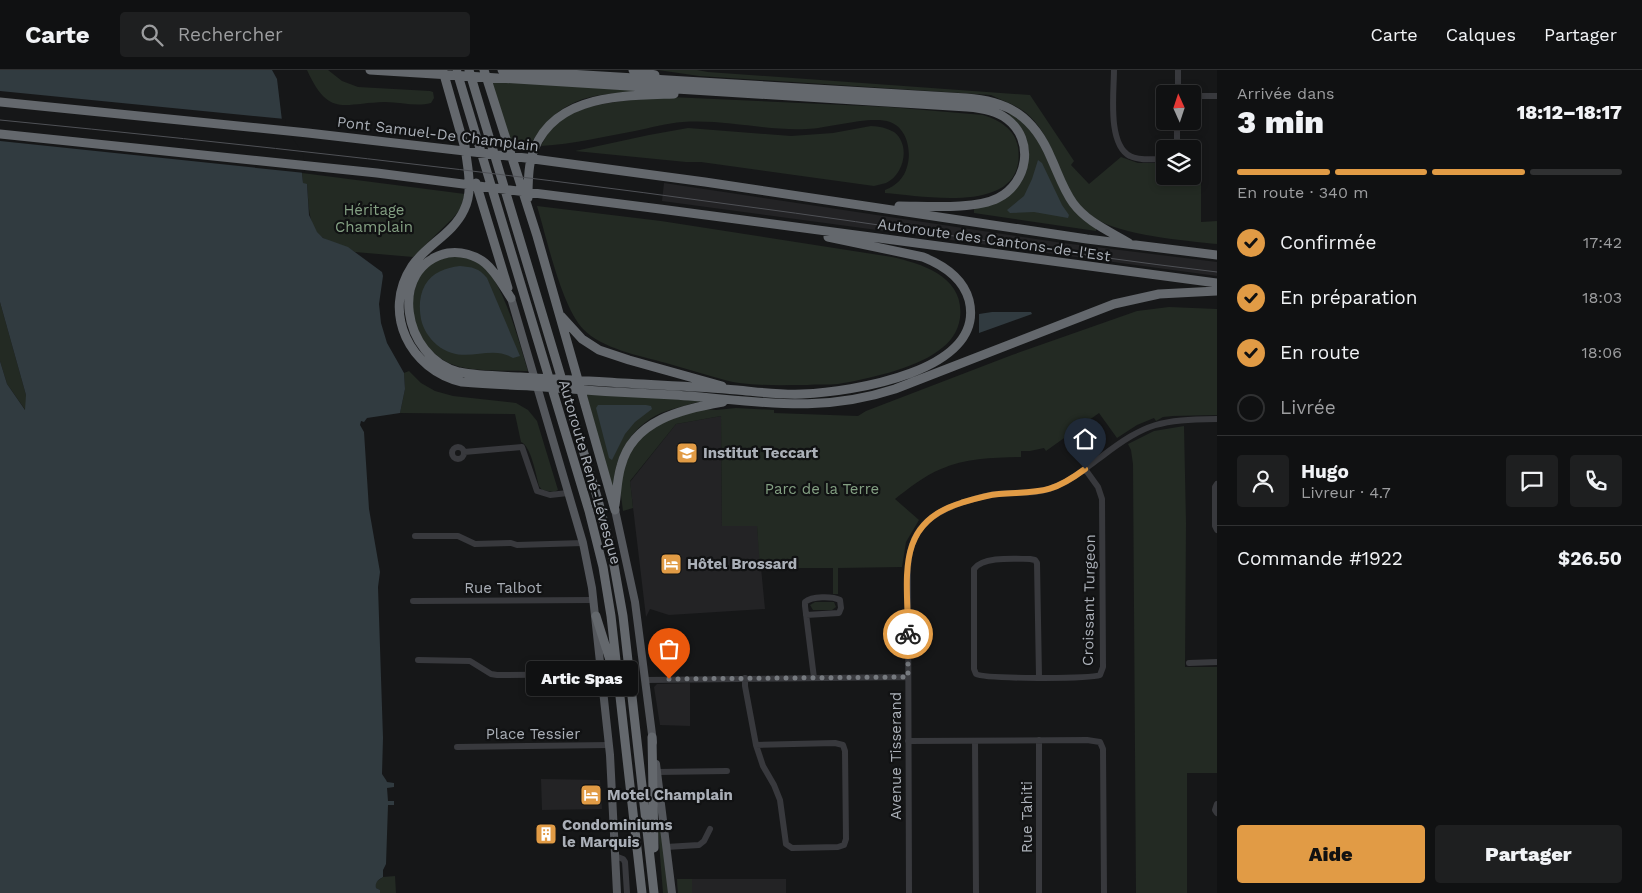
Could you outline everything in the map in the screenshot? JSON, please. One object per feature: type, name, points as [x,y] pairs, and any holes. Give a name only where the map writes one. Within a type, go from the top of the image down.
[{"type":"highway","points":[[370,70],[428,74],[502,74],[677,80],[986,100],[1003,105],[1024,117],[1038,133],[1067,193],[1080,211],[1093,222],[1133,246]]},
{"type":"highway","points":[[443,70],[464,146],[511,298]]},
{"type":"highway","name":"Autoroute René-Lévesque","points":[[457,70],[597,540],[612,616],[642,893]]},
{"type":"highway","name":"Autoroute René-Lévesque","points":[[469,70],[598,500],[612,554],[625,626],[654,893]]},
{"type":"highway","points":[[484,70],[527,203],[615,510]]},
{"type":"highway","points":[[633,70],[677,80]]},
{"type":"highway","points":[[502,74],[716,92],[979,108],[1006,118],[1021,136],[1025,155],[1022,173],[1010,190],[997,199],[983,204],[968,206],[871,207]]},
{"type":"highway","points":[[527,203],[529,171],[533,152],[545,131],[565,112],[585,104],[610,99],[646,95],[716,92]]},
{"type":"highway","name":"Pont Samuel-De Champlain","points":[[0,102],[308,133],[526,158],[871,207]]},
{"type":"highway","points":[[0,134],[367,172],[768,224],[932,260],[949,271],[963,286],[969,303],[969,321],[961,340],[948,354],[928,365],[888,380],[846,390],[780,394],[737,390],[594,386]]},
{"type":"highway","points":[[464,146],[470,186],[466,205],[462,215],[452,227],[423,254],[409,271],[403,284],[400,298],[402,325],[409,344],[416,355],[430,368],[442,375],[462,382],[520,381]]},
{"type":"highway","name":"Autoroute des Cantons-de-l'Est","points":[[871,207],[1133,246],[1217,255]]},
{"type":"highway","name":"Autoroute des Cantons-de-l'Est","points":[[768,224],[1217,283]]},
{"type":"highway","points":[[511,298],[494,272],[481,260],[466,253],[449,253],[431,260],[419,272],[411,290],[409,313],[411,327],[417,341],[441,365],[466,373],[520,381],[594,386],[730,401],[816,405],[864,398],[895,389],[1114,304],[1159,294],[1217,291]]},
{"type":"highway","points":[[560,316],[571,325],[582,339],[599,350],[737,390]]},
{"type":"highway","points":[[615,510],[619,473],[623,460],[632,443],[642,432],[660,419],[675,412],[730,401]]},
{"type":"highway","points":[[596,616],[620,692]]},
{"type":"highway","points":[[652,737],[654,893]]},
{"type":"main road","points":[[511,298],[583,542],[594,600],[610,745],[617,893]]},
{"type":"main road","points":[[615,510],[632,585],[672,893]]},
{"type":"street","points":[[1114,70],[1114,134],[1121,148],[1130,156],[1156,159]]},
{"type":"street","points":[[1178,70],[1178,85]]},
{"type":"street","points":[[1201,96],[1217,96]]},
{"type":"street","name":"Avenue Tisserand","points":[[909,893],[908,564],[911,548],[921,527],[935,514],[952,506],[992,494],[1044,491],[1062,484],[1126,438],[1153,425],[1173,420],[1217,419]]},
{"type":"street","points":[[464,452],[522,447],[537,491],[550,495],[568,493]]},
{"type":"street","name":"Croissant Turgeon","points":[[1039,676],[1038,563],[1033,559],[990,561],[977,565],[974,572],[974,669],[976,674],[985,677],[1100,675],[1102,671],[1102,499],[1098,487],[1085,469]]},
{"type":"street","points":[[1217,484],[1215,487],[1217,530]]},
{"type":"street","points":[[415,536],[458,536],[478,544],[511,543],[517,545],[583,542]]},
{"type":"street","points":[[806,615],[839,613],[841,601],[836,598],[807,600],[805,604],[806,615],[814,678]]},
{"type":"street","name":"Rue Talbot","points":[[413,601],[594,600]]},
{"type":"street","points":[[418,660],[472,662],[497,675],[602,674]]},
{"type":"street","points":[[1189,663],[1217,662]]},
{"type":"street","points":[[645,680],[908,677]]},
{"type":"street","points":[[745,678],[756,745],[765,770],[779,796],[787,846],[792,848],[842,846],[846,839],[845,751],[843,745],[826,743],[756,745]]},
{"type":"street","name":"Rue Tahiti","points":[[1039,740],[1039,893]]},
{"type":"street","points":[[908,741],[1096,740],[1102,745],[1104,893]]},
{"type":"street","points":[[975,741],[976,893]]},
{"type":"street","name":"Place Tessier","points":[[457,747],[610,745]]},
{"type":"street","points":[[657,772],[727,771]]},
{"type":"street","points":[[1217,804],[1217,813]]},
{"type":"street","points":[[666,847],[699,845],[704,841],[710,829]]},
{"type":"street","points":[[615,856],[623,859],[625,862],[627,893]]},
{"type":"shaded area","points":[[0,70],[272,70],[277,79],[283,129],[300,155],[303,183],[307,184],[309,215],[317,232],[323,238],[348,247],[382,272],[379,304],[381,323],[387,343],[404,373],[405,389],[400,413],[367,418],[364,422],[361,421],[360,425],[364,432],[369,509],[380,572],[378,587],[383,738],[382,774],[387,782],[394,783],[394,787],[387,788],[388,801],[394,801],[394,805],[388,805],[386,864],[383,870],[383,877],[376,884],[376,888],[380,890],[380,893],[0,893],[0,361],[7,384],[25,410],[26,395],[0,302]]},
{"type":"shaded area","points":[[1038,160],[1042,163],[1062,205],[1069,215],[1068,218],[1034,212],[1010,213],[1007,210],[1024,196]]},
{"type":"shaded area","points":[[664,183],[1063,243],[1217,262],[1217,276],[662,201]]},
{"type":"shaded area","points":[[460,266],[475,269],[487,278],[520,356],[513,358],[495,353],[457,354],[437,345],[427,333],[422,323],[420,311],[423,289],[428,281],[440,271]]},
{"type":"shaded area","points":[[1031,312],[1032,314],[979,333],[979,314]]},
{"type":"shaded area","points":[[598,405],[646,405],[651,406],[652,409],[635,422],[625,434],[612,460],[609,458],[596,408]]},
{"type":"shaded area","points":[[721,416],[722,526],[757,526],[765,609],[669,615],[650,609],[646,617],[630,482],[676,424]]},
{"type":"shaded area","points":[[690,683],[690,726],[660,725],[654,687],[657,684]]},
{"type":"shaded area","points":[[541,779],[600,780],[602,809],[542,810]]},
{"type":"shaded area","points":[[677,879],[786,879],[786,893],[678,893]]},
{"type":"green space","points":[[307,70],[328,70],[342,81],[358,87],[430,91],[433,92],[434,98],[431,103],[420,105],[385,102],[338,104],[322,95]]},
{"type":"green space","points":[[658,70],[697,70],[1030,95],[1074,161],[1071,165],[1089,184],[1121,157],[1138,163],[1156,163],[1156,185],[1201,185],[1201,222],[1217,221],[1217,244],[1136,233],[1106,224],[1095,218],[1071,194],[1042,131],[1034,121],[1021,109],[991,95],[699,76]]},
{"type":"green space","points":[[491,81],[636,90],[636,92],[589,97],[576,102],[564,108],[553,117],[531,143],[510,140]]},
{"type":"green space","points":[[670,97],[889,107],[983,115],[1005,126],[1014,135],[1018,147],[1017,169],[1007,184],[991,193],[970,197],[924,197],[885,193],[885,190],[896,184],[904,175],[909,154],[907,141],[901,129],[890,122],[882,120],[861,121],[807,129],[714,122],[683,122],[565,144],[541,146],[554,126],[565,117],[578,111],[609,103]]},
{"type":"green space","points":[[1011,112],[1019,117],[1036,136],[1054,174],[1096,228],[1096,231],[974,213],[974,209],[1019,184],[1025,174],[1029,152],[1028,145],[1023,132],[1009,115]]},
{"type":"green space","points":[[871,126],[889,129],[894,132],[902,144],[904,152],[901,167],[892,179],[886,183],[874,186],[701,162],[575,151],[688,128],[791,136],[833,133]]},
{"type":"green space","name":"Héritage Champlain","points":[[302,173],[465,194],[461,208],[453,218],[413,257],[355,252],[319,235],[310,215],[307,184],[303,184]]},
{"type":"green space","points":[[537,206],[661,221],[904,260],[928,269],[949,283],[956,292],[960,304],[959,323],[950,341],[928,357],[903,368],[862,379],[838,384],[756,385],[714,377],[611,347],[600,342],[583,329],[575,318],[561,288]]},
{"type":"green space","points":[[456,255],[478,262],[495,281],[515,328],[528,371],[485,370],[453,365],[435,354],[422,340],[414,323],[412,309],[414,293],[420,277],[423,271],[431,264]]},
{"type":"green space","points":[[0,302],[26,395],[26,411],[7,384],[0,361]]},
{"type":"green space","name":"Parc de la Terre","points":[[1169,307],[1217,309],[1217,415],[1173,416],[1163,417],[1156,421],[1154,418],[1137,425],[1117,438],[1099,413],[1046,451],[1044,448],[1021,451],[1021,457],[970,461],[950,465],[935,472],[917,482],[895,499],[919,520],[906,542],[902,567],[838,568],[838,594],[833,594],[833,568],[760,568],[757,526],[722,526],[721,416],[676,424],[630,481],[633,508],[623,511],[620,488],[622,475],[630,453],[639,439],[659,423],[703,409],[736,408],[774,410],[774,413],[858,416],[866,411],[1012,355],[1137,311]]},
{"type":"green space","points":[[409,371],[421,383],[435,391],[453,396],[516,403],[528,410],[537,421],[558,490],[554,492],[542,490],[539,486],[528,449],[521,442],[515,414],[400,413],[405,389],[404,373]]},
{"type":"green space","points":[[586,392],[702,401],[661,413],[642,425],[621,453],[617,464],[614,487],[612,488]]},
{"type":"green space","points":[[1184,426],[1186,523],[1185,667],[1217,667],[1217,773],[1187,773],[1187,893],[1136,893],[1133,464],[1128,444],[1154,431]]},
{"type":"green space","points":[[815,602],[834,602],[836,607],[832,610],[813,610],[810,605]]},
{"type":"green space","points":[[658,831],[661,831],[669,893],[663,893]]},
{"type":"green space","points":[[395,876],[396,893],[380,893],[380,890],[376,888],[376,882],[383,877]]},
{"type":"green space","points":[[677,879],[692,879],[692,893],[678,893]]},
{"type":"pier","points":[[0,91],[285,119],[286,128],[303,154],[305,173],[0,141]]},
{"type":"tram line","points":[[0,120],[459,169],[795,213],[1217,272]]},
{"type":"way so far","points":[[669,679],[908,677],[908,634]]},
{"type":"place","name":"Institut Teccart","points":[[687,453]]},
{"type":"place","name":"Hôtel Brossard","points":[[671,564]]},
{"type":"place","name":"Artic Spas","points":[[669,679]]},
{"type":"place","name":"Motel Champlain","points":[[591,795]]},
{"type":"place","name":"Condominiums le Marquis","points":[[546,834]]},
{"type":"route","points":[[908,634],[909,553],[918,532],[930,518],[952,506],[986,496],[1033,493],[1050,489],[1085,469]]}]
